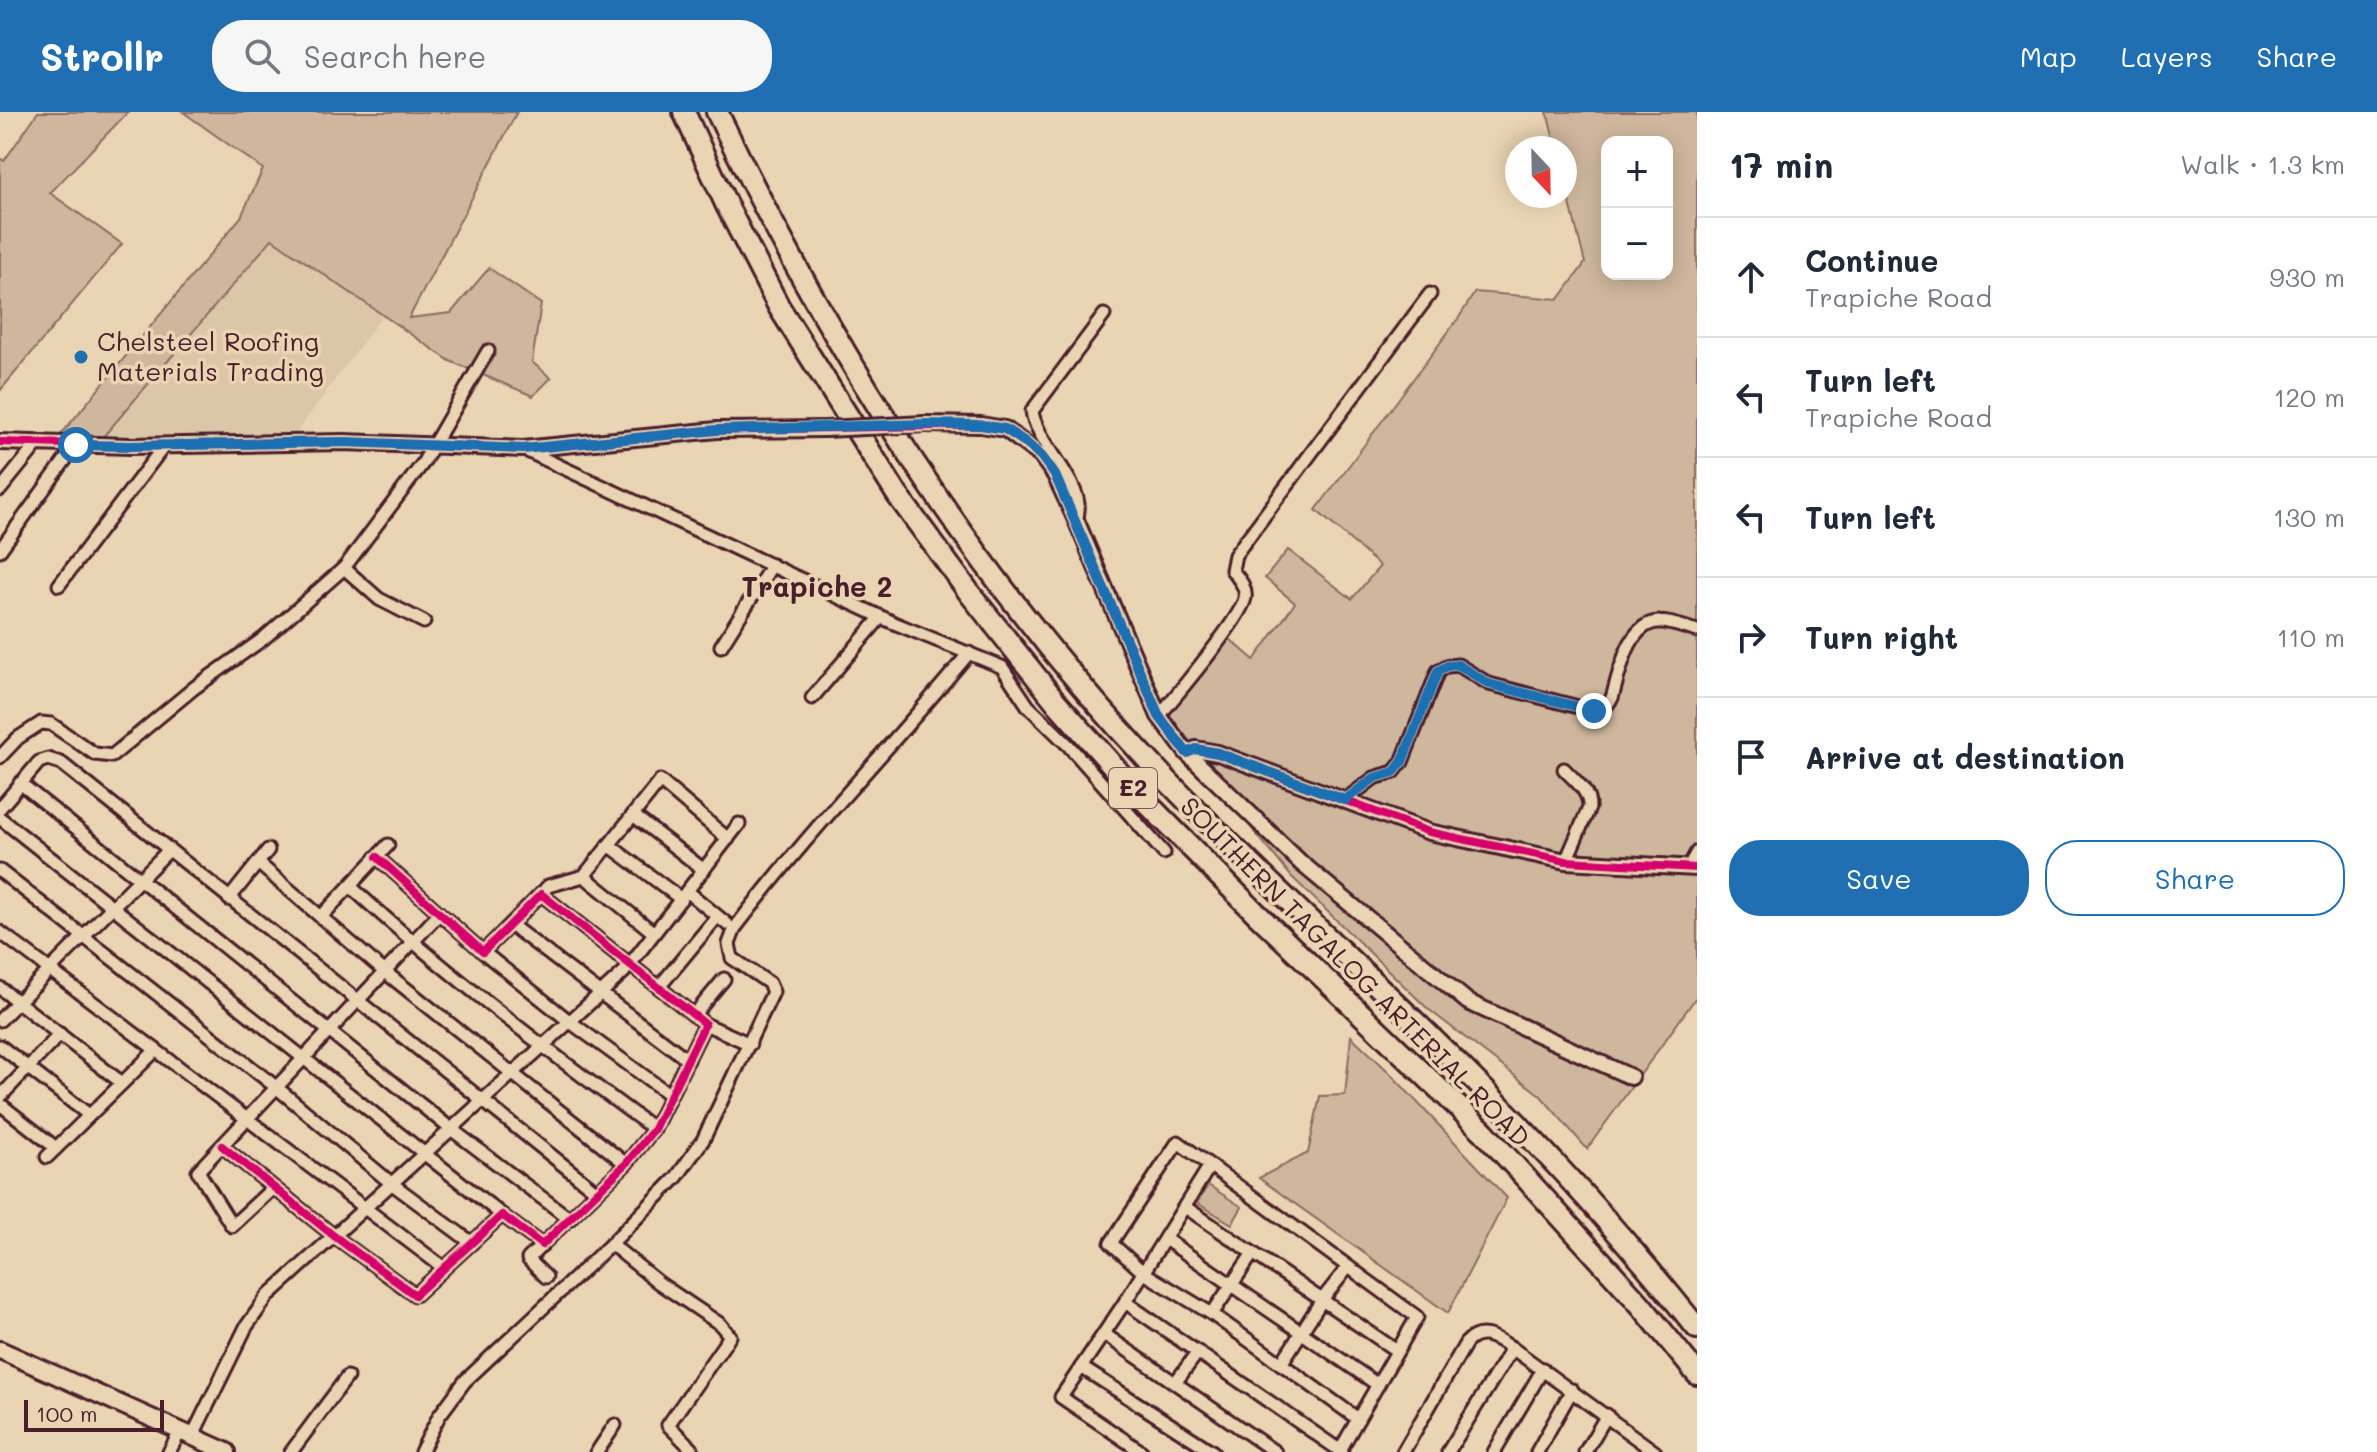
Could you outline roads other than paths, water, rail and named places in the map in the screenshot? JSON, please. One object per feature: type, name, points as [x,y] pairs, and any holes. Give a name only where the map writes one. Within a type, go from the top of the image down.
[{"type":"highway","name":"SOUTHERN TAGALOG ARTERIAL ROAD","points":[[684,112],[727,206],[779,307],[898,496],[999,631],[1057,703],[1139,795],[1257,914],[1484,1132],[1640,1304],[1697,1374]]},
{"type":"highway","name":"SOUTHERN TAGALOG ARTERIAL ROAD","points":[[717,112],[807,291],[870,397],[924,479],[986,564],[1078,680],[1158,770],[1504,1110],[1583,1195],[1697,1328]]},
{"type":"main road","points":[[0,1350],[227,1452]]},
{"type":"street","points":[[1159,716],[1219,640],[1244,602],[1242,584],[1232,570],[1235,555],[1430,294]]},
{"type":"street","points":[[1076,520],[1079,513],[1072,486],[1039,435],[1032,411],[1104,315]]},
{"type":"street","points":[[0,757],[18,738],[41,723],[51,724],[95,754],[112,756],[194,688],[263,639],[344,568],[387,514],[435,446],[488,351]]},
{"type":"street","points":[[0,442],[164,446],[344,442],[523,449],[717,430],[925,424],[981,425],[1005,429],[1041,456],[1055,475],[1159,716],[1187,753],[1301,863],[1468,1002],[1631,1077]]},
{"type":"street","points":[[0,490],[38,443]]},
{"type":"street","points":[[0,550],[76,445]]},
{"type":"street","points":[[59,585],[164,446]]},
{"type":"street","points":[[523,449],[881,617],[1002,667],[1028,706],[1069,746],[1164,853]]},
{"type":"street","points":[[721,646],[772,565]]},
{"type":"street","points":[[344,568],[379,599],[424,622]]},
{"type":"street","points":[[812,698],[881,617]]},
{"type":"street","points":[[1345,800],[1374,778],[1394,772],[1402,762],[1438,671],[1447,666],[1458,665],[1489,684],[1594,711],[1606,706],[1612,698],[1634,637],[1645,625],[1660,622],[1697,631]]},
{"type":"street","points":[[421,1452],[439,1416],[465,1381],[611,1244],[676,1178],[703,1140],[773,992],[769,983],[732,958],[729,944],[735,928],[807,838],[908,727],[969,653]]},
{"type":"street","points":[[1187,753],[1196,749],[1218,753],[1429,832],[1566,861],[1692,868],[1697,852]]},
{"type":"street","points":[[0,808],[39,762],[48,759],[61,763],[597,1192]]},
{"type":"street","points":[[1564,769],[1587,794],[1589,801],[1589,808],[1566,861]]},
{"type":"street","points":[[483,952],[548,886],[584,876],[660,781],[728,839]]},
{"type":"street","points":[[20,783],[451,1129],[570,1219]]},
{"type":"street","points":[[633,815],[704,870]]},
{"type":"street","points":[[0,818],[542,1245]]},
{"type":"street","points":[[169,1452],[186,1434],[246,1327],[268,1296],[630,964],[739,824]]},
{"type":"street","points":[[321,917],[388,845]]},
{"type":"street","points":[[609,845],[722,920],[659,987]]},
{"type":"street","points":[[229,899],[268,850]]},
{"type":"street","points":[[0,1020],[168,851]]},
{"type":"street","points":[[377,857],[483,952],[569,1021],[670,1095]]},
{"type":"street","points":[[258,863],[385,972],[626,1164]]},
{"type":"street","points":[[0,871],[276,1087],[391,1183],[472,1243]]},
{"type":"street","points":[[584,876],[654,933]]},
{"type":"street","points":[[350,886],[412,943],[542,1046],[654,1129]]},
{"type":"street","points":[[541,894],[705,1024],[750,1044]]},
{"type":"street","points":[[273,1188],[232,1226],[198,1171],[439,914]]},
{"type":"street","points":[[511,925],[688,1060]]},
{"type":"street","points":[[0,932],[444,1268]]},
{"type":"street","points":[[694,1015],[724,979]]},
{"type":"street","points":[[0,988],[122,1083]]},
{"type":"street","points":[[546,1277],[528,1259],[626,1164],[654,1129],[705,1024]]},
{"type":"street","points":[[0,1097],[60,1034]]},
{"type":"street","points":[[0,1046],[89,1115]]},
{"type":"street","points":[[0,1104],[51,1153],[156,1050]]},
{"type":"street","points":[[1125,1302],[1340,1451],[1417,1317],[1178,1142],[1111,1243],[1144,1273],[1212,1314],[1358,1419]]},
{"type":"street","points":[[222,1146],[334,1236],[415,1295],[502,1215]]},
{"type":"street","points":[[1142,1452],[1061,1397],[1144,1273],[1209,1167]]},
{"type":"street","points":[[1185,1207],[1397,1351]]},
{"type":"street","points":[[1165,1239],[1378,1385]]},
{"type":"street","points":[[611,1244],[659,1283],[720,1324],[730,1336],[668,1425],[692,1449],[690,1452]]},
{"type":"street","points":[[1212,1314],[1253,1253]]},
{"type":"street","points":[[1281,1364],[1322,1300],[1348,1267]]},
{"type":"street","points":[[1104,1334],[1275,1452]]},
{"type":"street","points":[[1403,1452],[1466,1343],[1473,1336],[1483,1334],[1495,1337],[1543,1369],[1655,1452]]},
{"type":"street","points":[[1448,1452],[1512,1348]]},
{"type":"street","points":[[1175,1383],[1198,1352]]},
{"type":"street","points":[[1081,1367],[1213,1452]]},
{"type":"street","points":[[1494,1452],[1543,1369]]},
{"type":"street","points":[[291,1452],[347,1377]]},
{"type":"street","points":[[1537,1452],[1572,1390]]},
{"type":"street","points":[[1585,1452],[1607,1415]]},
{"type":"street","points":[[597,1452],[615,1425]]},
{"type":"place","name":"Chelsteel Roofing Materials Trading","points":[[81,357]]},
{"type":"district","name":"Trapiche 2","points":[[817,587]]}]
